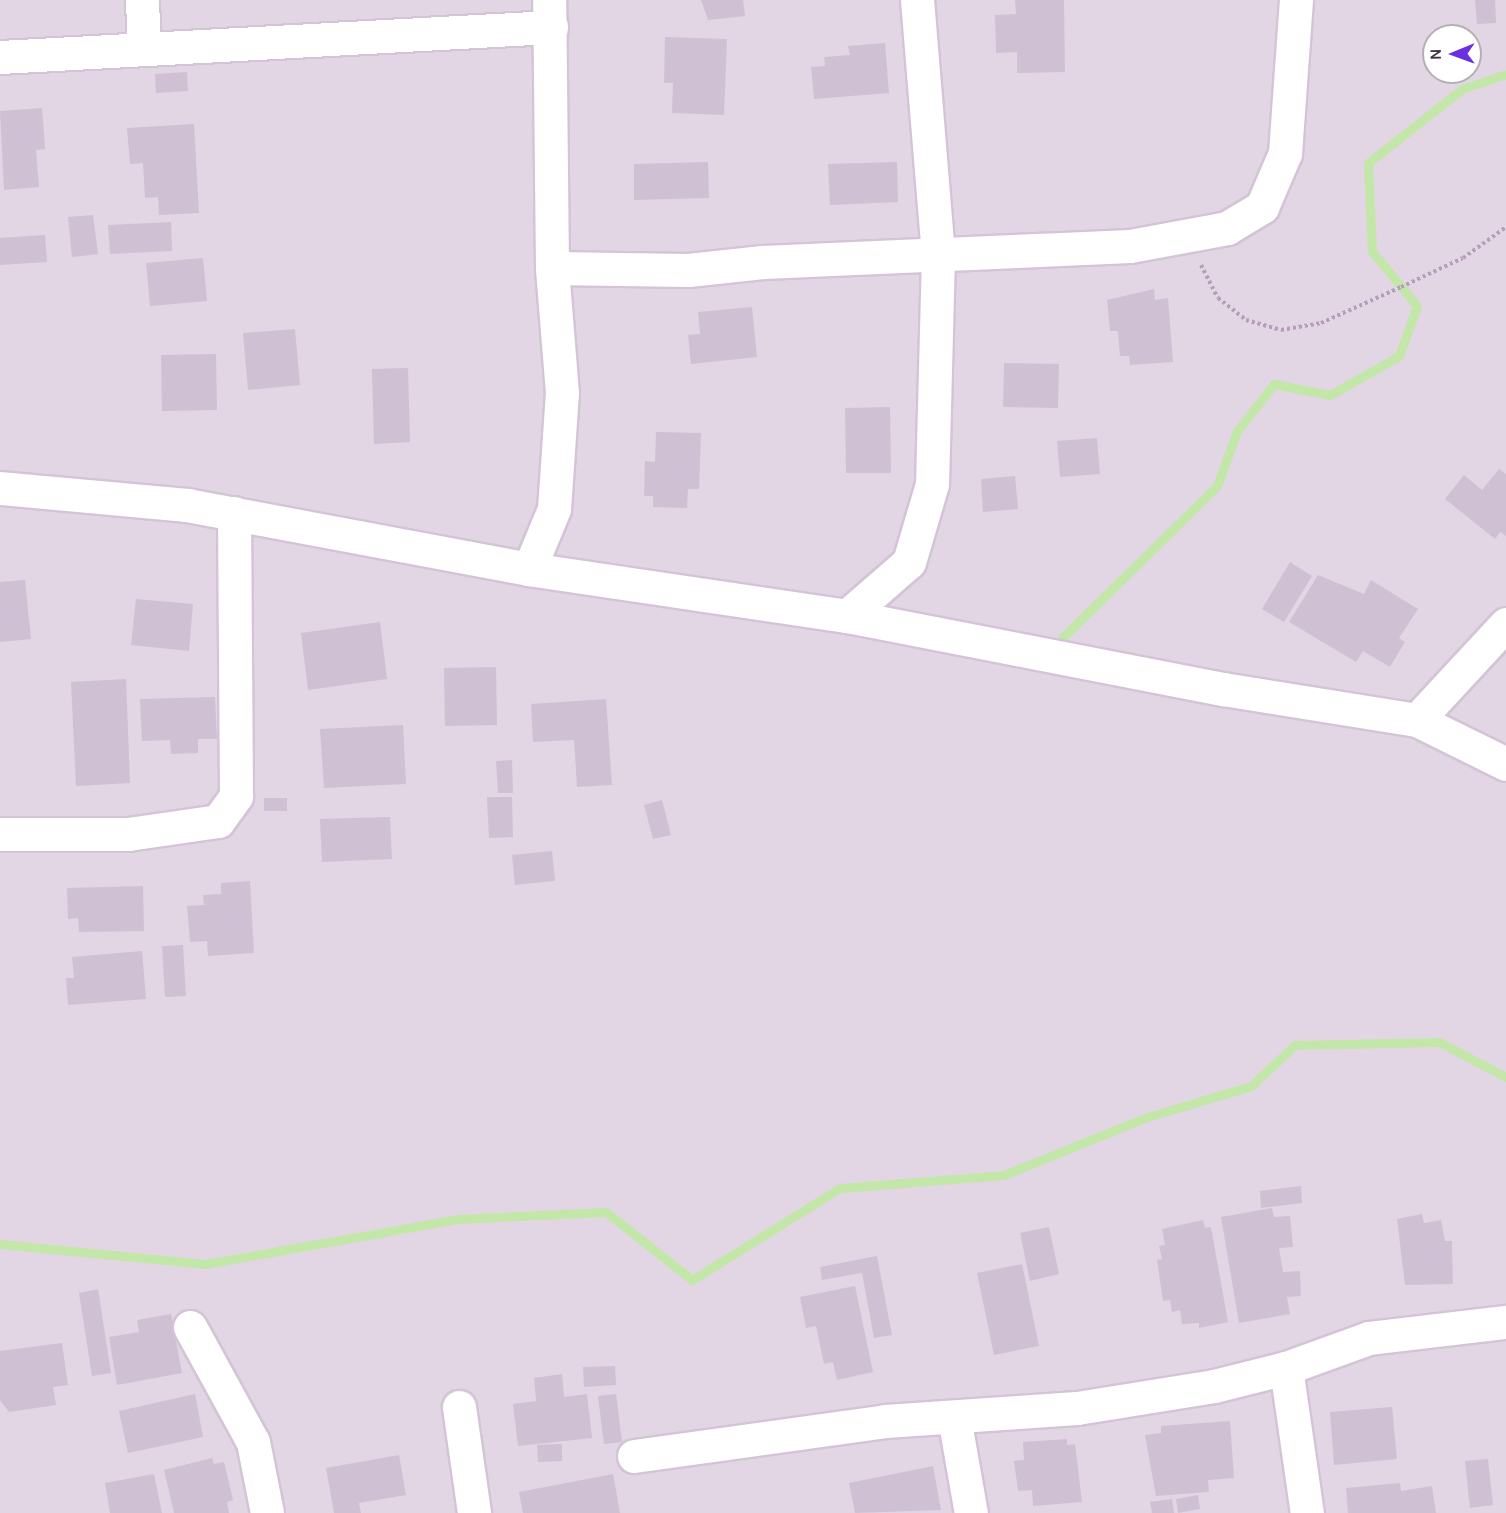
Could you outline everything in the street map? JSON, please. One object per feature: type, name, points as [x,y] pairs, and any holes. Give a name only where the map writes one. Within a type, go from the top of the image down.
[{"type":"street","points":[[142,0],[144,49]]},
{"type":"street","points":[[847,616],[909,562],[932,484],[938,255],[917,0]]},
{"type":"street","points":[[552,268],[688,270],[1131,246],[1227,228],[1262,207],[1284,153],[1296,0]]},
{"type":"street","points":[[0,57],[144,49],[550,13],[552,268],[562,393],[554,509],[530,569]]},
{"type":"street","points":[[0,488],[234,513],[530,569],[847,616],[1223,689],[1417,720],[1506,764]]},
{"type":"street","points":[[0,834],[128,834],[218,821],[236,796],[239,761],[234,513]]},
{"type":"street","points":[[1417,720],[1506,624]]},
{"type":"street","points":[[634,1456],[885,1421],[1077,1408],[1214,1386],[1286,1368],[1369,1338],[1506,1322]]},
{"type":"street","points":[[190,1327],[253,1442],[267,1513]]},
{"type":"street","points":[[1286,1368],[1307,1513]]},
{"type":"street","points":[[459,1407],[474,1513]]},
{"type":"street","points":[[954,1417],[972,1513]]},
{"type":"path","points":[[1186,234],[1218,298],[1246,320],[1281,330],[1321,323],[1411,282],[1463,258],[1506,227]]},
{"type":"shaded area","points":[[0,0],[1506,0],[1506,1513],[0,1513]]},
{"type":"building","points":[[701,0],[743,0],[745,16],[708,20]]},
{"type":"building","points":[[1015,0],[1064,0],[1065,72],[1017,73],[1017,52],[996,53],[995,15],[1016,14]]},
{"type":"building","points":[[1475,0],[1495,0],[1496,23],[1477,24]]},
{"type":"building","points":[[665,37],[727,39],[724,115],[672,113],[673,83],[664,83]]},
{"type":"building","points":[[885,43],[889,93],[814,99],[811,67],[825,66],[824,57],[850,55],[848,46]]},
{"type":"building","points":[[187,72],[188,91],[156,93],[155,74]]},
{"type":"building","points":[[42,108],[45,149],[36,150],[39,187],[4,190],[0,111]]},
{"type":"building","points":[[194,124],[199,213],[159,215],[158,197],[145,198],[143,163],[130,164],[127,128]]},
{"type":"building","points":[[708,162],[709,198],[634,200],[634,164]]},
{"type":"building","points":[[897,162],[898,202],[830,205],[828,164]]},
{"type":"building","points":[[93,215],[98,254],[72,257],[68,217]]},
{"type":"building","points":[[171,222],[172,251],[110,254],[108,225]]},
{"type":"building","points":[[45,235],[47,262],[0,265],[0,238]]},
{"type":"building","points":[[203,258],[207,301],[150,306],[146,263]]},
{"type":"building","points":[[1154,289],[1155,300],[1168,298],[1173,362],[1130,365],[1129,356],[1120,356],[1118,331],[1110,331],[1107,300]]},
{"type":"building","points":[[752,307],[757,357],[691,364],[688,335],[700,334],[698,312]]},
{"type":"building","points":[[295,329],[300,385],[248,390],[243,333]]},
{"type":"building","points":[[216,354],[217,410],[162,411],[161,355]]},
{"type":"building","points":[[1004,363],[1059,364],[1058,408],[1003,407]]},
{"type":"building","points":[[408,368],[410,442],[374,444],[372,369]]},
{"type":"building","points":[[890,407],[891,473],[846,473],[845,408]]},
{"type":"building","points":[[656,432],[701,433],[699,489],[688,489],[687,508],[653,507],[653,496],[644,496],[645,461],[655,462]]},
{"type":"building","points":[[1097,438],[1100,474],[1060,477],[1057,441]]},
{"type":"building","points":[[1499,469],[1506,474],[1506,536],[1500,532],[1495,539],[1445,499],[1464,475],[1482,490]]},
{"type":"building","points":[[1015,476],[1018,509],[983,512],[981,479]]},
{"type":"building","points":[[1290,562],[1312,576],[1284,622],[1262,609]]},
{"type":"building","points":[[1318,575],[1364,594],[1371,580],[1418,609],[1399,638],[1405,642],[1390,667],[1363,651],[1356,662],[1289,622]]},
{"type":"building","points":[[25,580],[31,639],[0,642],[0,582]]},
{"type":"building","points":[[136,599],[193,604],[189,651],[131,645]]},
{"type":"building","points":[[380,622],[387,679],[308,690],[301,633]]},
{"type":"building","points":[[496,667],[497,725],[445,726],[444,668]]},
{"type":"building","points":[[126,679],[130,783],[76,786],[71,682]]},
{"type":"building","points":[[215,697],[217,739],[198,739],[198,753],[171,754],[170,740],[142,741],[140,699]]},
{"type":"building","points":[[606,699],[612,785],[577,787],[574,740],[533,742],[531,704]]},
{"type":"building","points":[[403,725],[406,784],[324,788],[320,729]]},
{"type":"building","points":[[512,760],[513,793],[498,793],[496,761]]},
{"type":"building","points":[[487,797],[512,797],[513,837],[489,838]]},
{"type":"building","points":[[264,798],[287,798],[287,811],[264,811]]},
{"type":"building","points":[[662,800],[671,835],[653,839],[644,805]]},
{"type":"building","points":[[390,817],[392,859],[322,862],[320,819]]},
{"type":"building","points":[[552,851],[555,881],[515,885],[512,855]]},
{"type":"building","points":[[250,881],[254,953],[208,956],[207,941],[190,942],[187,906],[204,905],[203,895],[221,894],[221,883]]},
{"type":"building","points":[[143,886],[144,931],[79,932],[78,918],[68,919],[67,888]]},
{"type":"building","points":[[183,945],[186,996],[165,997],[162,946]]},
{"type":"building","points":[[142,951],[146,999],[68,1005],[66,978],[74,978],[72,957]]},
{"type":"building","points":[[1301,1186],[1302,1203],[1261,1208],[1260,1191]]},
{"type":"building","points":[[1272,1208],[1274,1217],[1290,1216],[1293,1247],[1279,1248],[1283,1272],[1300,1271],[1301,1296],[1287,1297],[1290,1314],[1239,1323],[1221,1217]]},
{"type":"building","points":[[1422,1214],[1424,1223],[1441,1220],[1445,1241],[1452,1241],[1453,1284],[1405,1285],[1397,1219]]},
{"type":"building","points":[[1203,1220],[1205,1228],[1211,1227],[1228,1322],[1199,1328],[1199,1323],[1182,1324],[1180,1310],[1172,1312],[1170,1300],[1163,1301],[1157,1260],[1162,1259],[1159,1246],[1165,1245],[1162,1229]]},
{"type":"building","points":[[1049,1227],[1059,1274],[1030,1281],[1020,1233]]},
{"type":"building","points":[[877,1256],[892,1335],[874,1338],[862,1273],[822,1280],[820,1267]]},
{"type":"building","points":[[1022,1264],[1039,1346],[994,1355],[977,1273]]},
{"type":"building","points":[[855,1286],[873,1372],[837,1380],[833,1362],[824,1364],[816,1326],[806,1328],[800,1297]]},
{"type":"building","points":[[98,1289],[111,1373],[92,1376],[79,1293]]},
{"type":"building","points":[[171,1314],[182,1373],[117,1385],[109,1337],[139,1332],[137,1320]]},
{"type":"building","points":[[62,1343],[68,1385],[53,1387],[56,1405],[9,1412],[0,1400],[0,1351]]},
{"type":"building","points":[[615,1366],[616,1385],[584,1387],[583,1367]]},
{"type":"building","points":[[562,1374],[564,1397],[587,1394],[592,1438],[518,1446],[513,1404],[536,1401],[534,1378]]},
{"type":"building","points":[[195,1394],[203,1437],[128,1453],[119,1411]]},
{"type":"building","points":[[616,1394],[622,1442],[604,1444],[598,1396]]},
{"type":"building","points":[[1392,1407],[1397,1459],[1334,1465],[1330,1412]]},
{"type":"building","points":[[1230,1421],[1234,1478],[1208,1480],[1209,1492],[1156,1496],[1145,1435],[1161,1433],[1161,1426]]},
{"type":"building","points":[[1067,1439],[1067,1445],[1075,1444],[1082,1502],[1033,1506],[1032,1490],[1018,1491],[1014,1461],[1024,1460],[1023,1442]]},
{"type":"building","points":[[562,1444],[562,1461],[538,1462],[537,1445]]},
{"type":"building","points":[[399,1455],[406,1495],[359,1503],[361,1513],[334,1513],[326,1468]]},
{"type":"building","points":[[212,1458],[214,1464],[224,1462],[233,1500],[227,1502],[229,1513],[174,1513],[164,1470]]},
{"type":"building","points":[[1488,1459],[1493,1505],[1470,1508],[1465,1461]]},
{"type":"building","points":[[933,1466],[941,1510],[855,1513],[849,1483]]},
{"type":"building","points":[[154,1474],[162,1513],[110,1513],[105,1483]]},
{"type":"building","points":[[613,1474],[620,1513],[523,1513],[519,1492]]},
{"type":"building","points":[[1400,1483],[1401,1491],[1432,1486],[1436,1513],[1348,1513],[1346,1488]]},
{"type":"building","points":[[1198,1495],[1200,1509],[1178,1513],[1176,1499]]},
{"type":"building","points":[[1172,1499],[1174,1513],[1152,1513],[1150,1502]]},
{"type":"waterway","points":[[1052,648],[1217,486],[1237,431],[1274,384],[1330,395],[1399,356],[1417,306],[1372,251],[1368,163],[1462,89],[1506,74]]},
{"type":"waterway","points":[[0,1244],[205,1264],[457,1219],[606,1212],[692,1280],[840,1188],[1004,1175],[1147,1117],[1251,1086],[1295,1045],[1439,1042],[1506,1077]]}]
